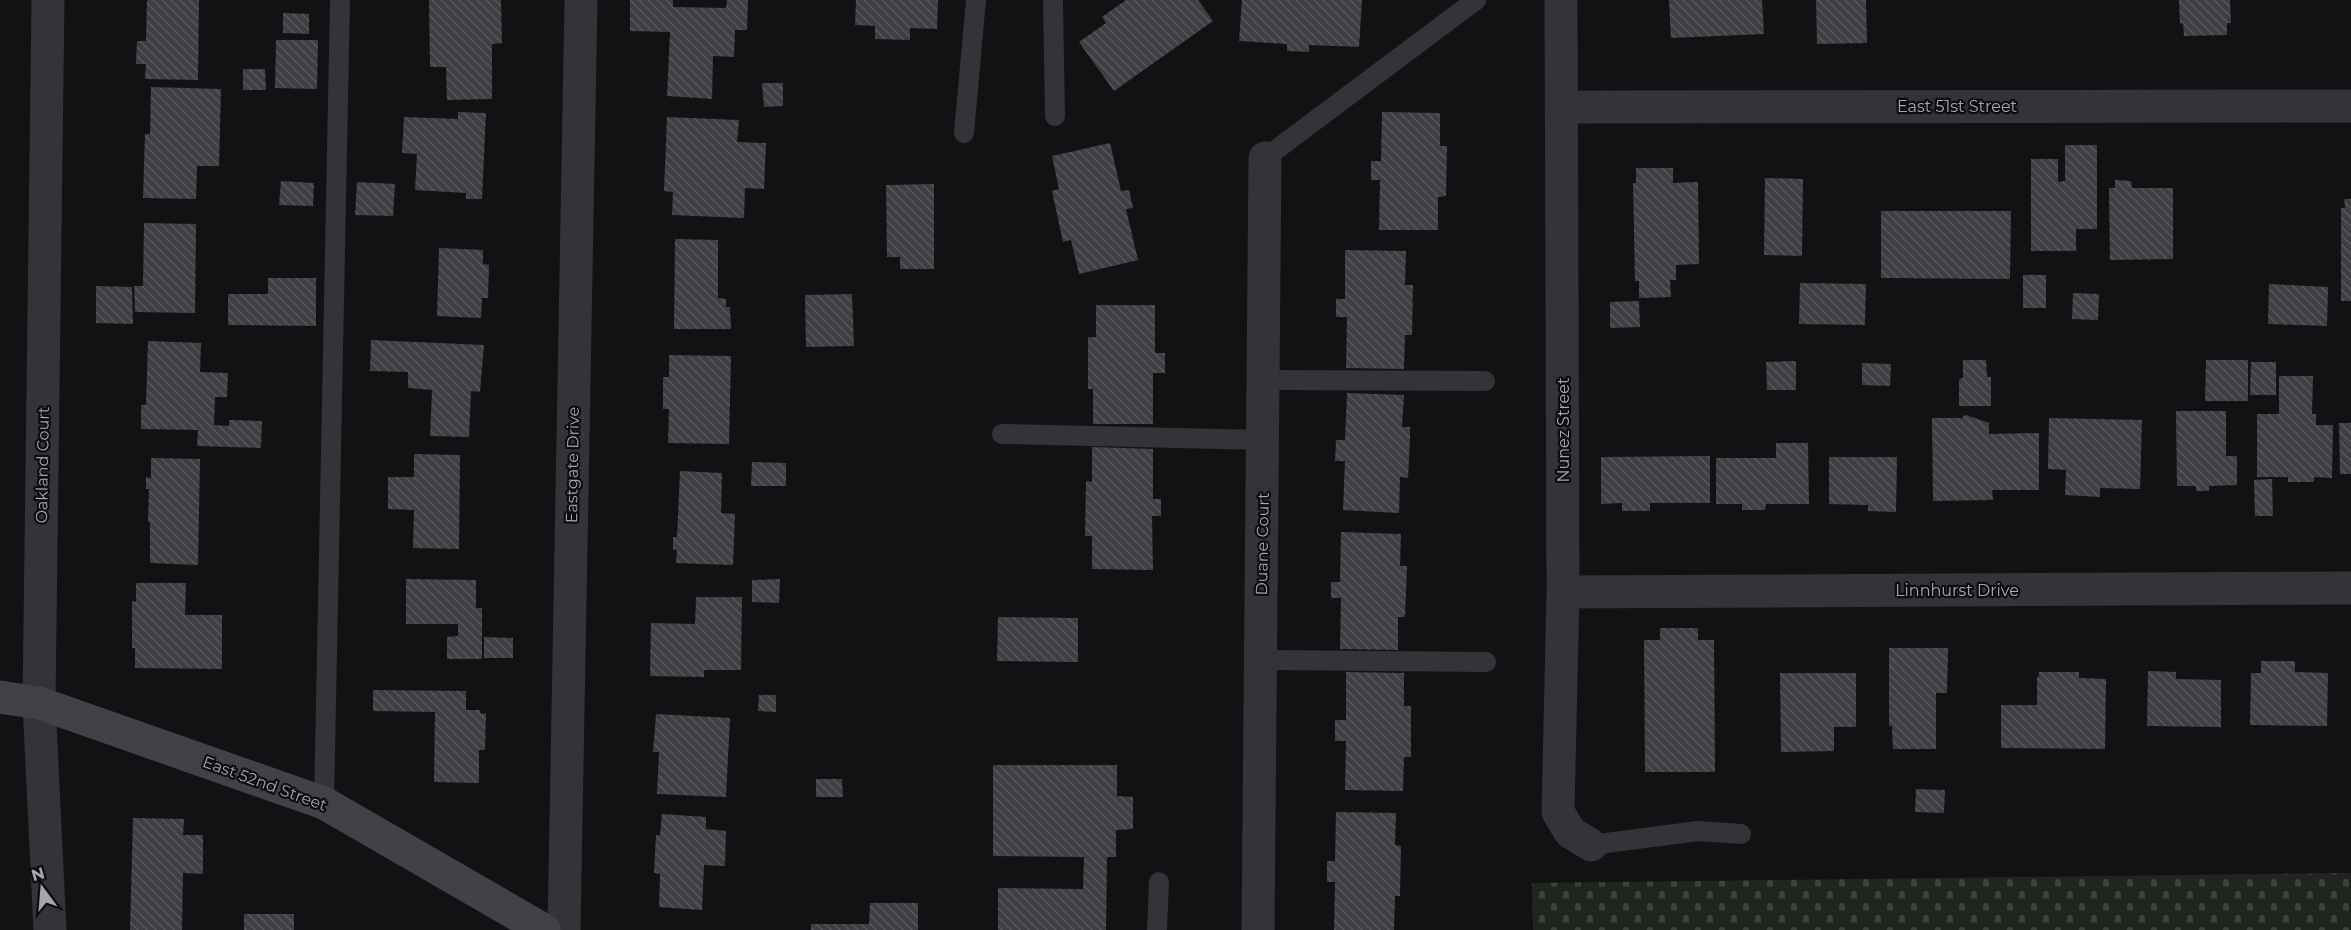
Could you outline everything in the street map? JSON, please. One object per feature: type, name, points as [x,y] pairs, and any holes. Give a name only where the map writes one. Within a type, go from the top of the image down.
[{"type":"main road","name":"East 52nd Street","points":[[0,697],[39,703],[324,803],[544,930]]},
{"type":"street","name":"Oakland Court","points":[[48,0],[39,703],[50,930]]},
{"type":"street","name":"Eastgate Drive","points":[[564,930],[581,0]]},
{"type":"street","name":"Nunez Street","points":[[1561,0],[1563,592],[1558,812],[1570,832],[1592,845]]},
{"type":"street","name":"East 51st Street","points":[[1563,106],[2351,106]]},
{"type":"street","name":"Duane Court","points":[[1258,930],[1265,158]]},
{"type":"street","name":"Linnhurst Drive","points":[[1563,592],[2351,588]]},
{"type":"lane","points":[[324,803],[340,0]]},
{"type":"lane","points":[[964,133],[976,0]]},
{"type":"lane","points":[[1265,158],[1476,0]]},
{"type":"lane","points":[[1053,1],[1055,116]]},
{"type":"lane","points":[[1263,380],[1485,381]]},
{"type":"lane","points":[[1002,434],[1263,440]]},
{"type":"lane","points":[[1260,660],[1486,662]]},
{"type":"lane","points":[[1592,845],[1698,831],[1741,834]]},
{"type":"lane","points":[[1157,930],[1160,882]]},
{"type":"green space","points":[[2351,873],[2351,930],[1533,930],[1532,883]]},
{"type":"building","points":[[147,0],[199,0],[198,80],[145,79],[146,64],[136,64],[137,41],[146,41]]},
{"type":"building","points":[[429,0],[501,0],[502,43],[492,44],[492,99],[447,100],[446,67],[430,67]]},
{"type":"building","points":[[630,0],[673,0],[673,7],[726,8],[727,0],[748,0],[747,30],[735,30],[734,57],[713,56],[712,99],[667,96],[670,32],[630,31]]},
{"type":"building","points":[[856,0],[938,0],[937,29],[910,28],[910,40],[875,39],[875,26],[855,25]]},
{"type":"building","points":[[1126,0],[1198,0],[1213,21],[1114,91],[1079,42],[1106,23],[1102,17]]},
{"type":"building","points":[[1242,0],[1362,0],[1359,47],[1309,45],[1309,52],[1287,51],[1287,44],[1239,41]]},
{"type":"building","points":[[1669,0],[1762,0],[1764,34],[1671,38]]},
{"type":"building","points":[[1816,0],[1866,0],[1867,43],[1817,44]]},
{"type":"building","points":[[2179,0],[2230,0],[2231,23],[2227,23],[2227,35],[2184,36],[2183,23],[2180,24]]},
{"type":"building","points":[[283,13],[309,14],[309,34],[283,33]]},
{"type":"building","points":[[276,40],[318,40],[317,89],[275,88]]},
{"type":"building","points":[[243,69],[265,69],[266,90],[243,90]]},
{"type":"building","points":[[762,83],[783,83],[783,106],[764,107]]},
{"type":"building","points":[[151,87],[221,89],[219,166],[197,166],[196,199],[143,198],[145,134],[150,134]]},
{"type":"building","points":[[458,112],[486,113],[482,199],[466,199],[466,193],[415,190],[417,154],[402,153],[404,117],[458,119]]},
{"type":"building","points":[[1382,112],[1440,113],[1440,146],[1447,146],[1446,196],[1438,197],[1438,230],[1379,230],[1380,180],[1371,180],[1371,161],[1381,161]]},
{"type":"building","points":[[667,117],[739,120],[737,142],[766,143],[764,189],[745,188],[744,218],[672,215],[673,192],[664,191]]},
{"type":"building","points":[[1110,143],[1121,191],[1129,190],[1133,208],[1126,209],[1138,260],[1079,274],[1071,240],[1063,242],[1052,191],[1059,189],[1052,156]]},
{"type":"building","points":[[2065,145],[2097,145],[2097,229],[2076,229],[2076,251],[2031,251],[2031,159],[2058,159],[2058,182],[2065,181]]},
{"type":"building","points":[[1636,168],[1673,168],[1673,183],[1698,182],[1699,264],[1676,265],[1676,280],[1670,280],[1671,297],[1639,298],[1639,281],[1635,281],[1633,183],[1636,183]]},
{"type":"building","points":[[1765,178],[1803,179],[1802,256],[1764,255]]},
{"type":"building","points":[[2115,180],[2131,181],[2132,188],[2173,188],[2173,259],[2110,260],[2109,188],[2115,188]]},
{"type":"building","points":[[281,181],[314,183],[313,206],[279,205]]},
{"type":"building","points":[[357,182],[395,184],[393,216],[355,215]]},
{"type":"building","points":[[934,184],[934,269],[900,269],[900,257],[887,257],[886,185]]},
{"type":"building","points":[[2344,199],[2351,199],[2351,301],[2341,301],[2341,208],[2345,208]]},
{"type":"building","points":[[1881,211],[2011,211],[2010,279],[1881,278]]},
{"type":"building","points":[[144,223],[196,224],[195,313],[135,312],[134,286],[143,286]]},
{"type":"building","points":[[675,239],[718,240],[718,298],[726,299],[726,307],[730,307],[731,329],[674,329]]},
{"type":"building","points":[[439,248],[483,250],[483,264],[489,265],[488,298],[482,298],[481,318],[437,316]]},
{"type":"building","points":[[1345,250],[1406,251],[1405,285],[1413,285],[1412,335],[1405,335],[1404,369],[1346,368],[1347,317],[1336,317],[1336,299],[1345,299]]},
{"type":"building","points":[[2023,275],[2046,275],[2046,308],[2023,308]]},
{"type":"building","points":[[268,278],[316,278],[316,326],[228,325],[228,294],[268,294]]},
{"type":"building","points":[[1800,283],[1866,284],[1865,325],[1799,324]]},
{"type":"building","points":[[2269,284],[2328,287],[2327,326],[2268,324]]},
{"type":"building","points":[[96,286],[132,287],[133,324],[96,323]]},
{"type":"building","points":[[2073,293],[2099,294],[2098,320],[2072,319]]},
{"type":"building","points":[[852,294],[854,346],[806,347],[805,295]]},
{"type":"building","points":[[1639,301],[1640,327],[1610,328],[1610,302]]},
{"type":"building","points":[[1096,305],[1155,305],[1155,353],[1165,353],[1165,373],[1153,373],[1153,424],[1093,424],[1093,389],[1088,389],[1088,337],[1096,337]]},
{"type":"building","points":[[371,340],[484,345],[480,392],[471,391],[469,437],[430,436],[432,390],[408,388],[408,372],[370,371]]},
{"type":"building","points":[[148,341],[201,343],[200,372],[228,373],[227,397],[215,397],[214,425],[229,426],[229,420],[262,421],[261,448],[197,446],[198,430],[141,429],[141,405],[146,405]]},
{"type":"building","points":[[669,355],[731,356],[729,444],[668,443],[669,409],[663,409],[663,377],[669,377]]},
{"type":"building","points":[[1963,360],[1986,360],[1987,377],[1991,377],[1991,406],[1959,406],[1959,379],[1963,378]]},
{"type":"building","points":[[2206,360],[2248,360],[2248,401],[2205,401]]},
{"type":"building","points":[[1796,361],[1796,390],[1767,390],[1766,362]]},
{"type":"building","points":[[2251,362],[2276,362],[2276,395],[2250,395]]},
{"type":"building","points":[[1862,363],[1891,364],[1890,386],[1862,385]]},
{"type":"building","points":[[2279,376],[2313,376],[2312,414],[2316,414],[2316,425],[2333,425],[2332,478],[2314,477],[2314,482],[2288,482],[2288,477],[2257,477],[2257,414],[2279,414]]},
{"type":"building","points":[[1347,393],[1404,395],[1402,427],[1410,427],[1410,439],[1408,478],[1400,477],[1399,513],[1343,510],[1345,461],[1335,461],[1336,440],[1345,440]]},
{"type":"building","points":[[2176,411],[2226,411],[2226,456],[2237,456],[2237,485],[2209,486],[2209,491],[2196,491],[2196,486],[2177,486]]},
{"type":"building","points":[[1966,415],[1989,423],[1989,434],[2039,433],[2039,490],[1992,490],[1993,500],[1933,501],[1932,418],[1963,418]]},
{"type":"building","points":[[2049,418],[2142,420],[2140,489],[2100,488],[2100,497],[2065,495],[2066,470],[2048,469]]},
{"type":"building","points":[[2339,423],[2351,423],[2351,474],[2340,474]]},
{"type":"building","points":[[1776,443],[1808,443],[1809,504],[1766,504],[1765,510],[1742,510],[1742,504],[1716,504],[1716,458],[1776,458]]},
{"type":"building","points":[[1092,447],[1153,449],[1153,499],[1161,499],[1161,516],[1152,516],[1153,570],[1092,569],[1092,536],[1085,536],[1086,481],[1092,482]]},
{"type":"building","points":[[414,454],[460,455],[459,549],[413,548],[414,510],[388,509],[388,477],[414,477]]},
{"type":"building","points":[[1710,456],[1710,503],[1650,503],[1650,511],[1622,511],[1622,503],[1601,504],[1601,457]]},
{"type":"building","points":[[1829,457],[1897,457],[1896,512],[1868,511],[1868,505],[1829,504]]},
{"type":"building","points":[[151,458],[200,459],[198,565],[150,563],[149,489],[146,489],[146,477],[151,478]]},
{"type":"building","points":[[752,462],[786,463],[786,486],[751,486]]},
{"type":"building","points":[[680,471],[722,473],[721,513],[735,514],[733,565],[676,563],[677,550],[673,549],[673,537],[677,537]]},
{"type":"building","points":[[2272,479],[2273,516],[2255,516],[2254,480]]},
{"type":"building","points":[[1341,532],[1401,534],[1400,566],[1407,566],[1405,617],[1398,617],[1398,650],[1340,649],[1341,598],[1331,598],[1331,582],[1340,582]]},
{"type":"building","points":[[406,579],[476,580],[476,608],[482,608],[482,659],[447,659],[447,637],[458,636],[458,624],[406,624]]},
{"type":"building","points":[[780,579],[779,603],[752,602],[752,580]]},
{"type":"building","points":[[136,583],[186,583],[185,615],[222,615],[222,669],[135,668],[135,648],[132,648],[132,601],[136,602]]},
{"type":"building","points":[[696,597],[742,597],[741,670],[704,670],[704,677],[650,676],[651,623],[695,624]]},
{"type":"building","points":[[998,617],[1078,618],[1078,662],[997,661]]},
{"type":"building","points":[[1660,628],[1698,628],[1698,640],[1714,640],[1715,772],[1645,772],[1644,640],[1660,640]]},
{"type":"building","points":[[484,637],[513,638],[513,658],[484,658]]},
{"type":"building","points":[[1889,648],[1948,648],[1947,693],[1936,693],[1936,749],[1893,749],[1892,726],[1889,726]]},
{"type":"building","points":[[2261,661],[2295,661],[2295,672],[2328,673],[2327,726],[2250,725],[2251,673],[2261,673]]},
{"type":"building","points":[[2148,671],[2176,672],[2176,679],[2221,680],[2221,727],[2147,726]]},
{"type":"building","points":[[1346,672],[1404,673],[1404,706],[1411,706],[1411,757],[1404,757],[1403,791],[1345,790],[1346,741],[1335,741],[1335,720],[1346,720]]},
{"type":"building","points":[[2039,672],[2079,672],[2079,678],[2106,679],[2105,749],[2001,748],[2001,705],[2037,705]]},
{"type":"building","points":[[1780,673],[1856,673],[1856,727],[1834,727],[1834,751],[1781,752]]},
{"type":"building","points":[[373,690],[466,691],[466,710],[480,710],[481,714],[486,713],[485,750],[479,750],[479,783],[434,782],[435,712],[373,711]]},
{"type":"building","points":[[759,695],[776,695],[776,712],[758,711]]},
{"type":"building","points":[[656,714],[730,718],[726,797],[657,794],[659,752],[653,752]]},
{"type":"building","points":[[993,765],[1117,765],[1117,796],[1133,797],[1133,829],[1116,830],[1116,857],[1107,857],[1106,930],[998,930],[998,888],[1083,889],[1084,857],[993,856]]},
{"type":"building","points":[[816,779],[842,779],[843,797],[816,797]]},
{"type":"building","points":[[1916,789],[1945,790],[1944,813],[1915,812]]},
{"type":"building","points":[[1336,812],[1396,813],[1395,845],[1401,846],[1400,896],[1395,896],[1394,930],[1334,930],[1335,882],[1327,882],[1327,861],[1335,861]]},
{"type":"building","points":[[662,814],[706,817],[706,829],[726,831],[725,866],[704,865],[702,910],[659,907],[660,874],[654,873],[656,835],[660,835]]},
{"type":"building","points":[[133,818],[184,819],[183,835],[203,835],[203,874],[183,873],[182,930],[130,930]]},
{"type":"building","points":[[870,903],[918,903],[918,930],[811,930],[811,924],[869,924]]},
{"type":"building","points":[[244,914],[294,914],[294,930],[244,930]]}]
